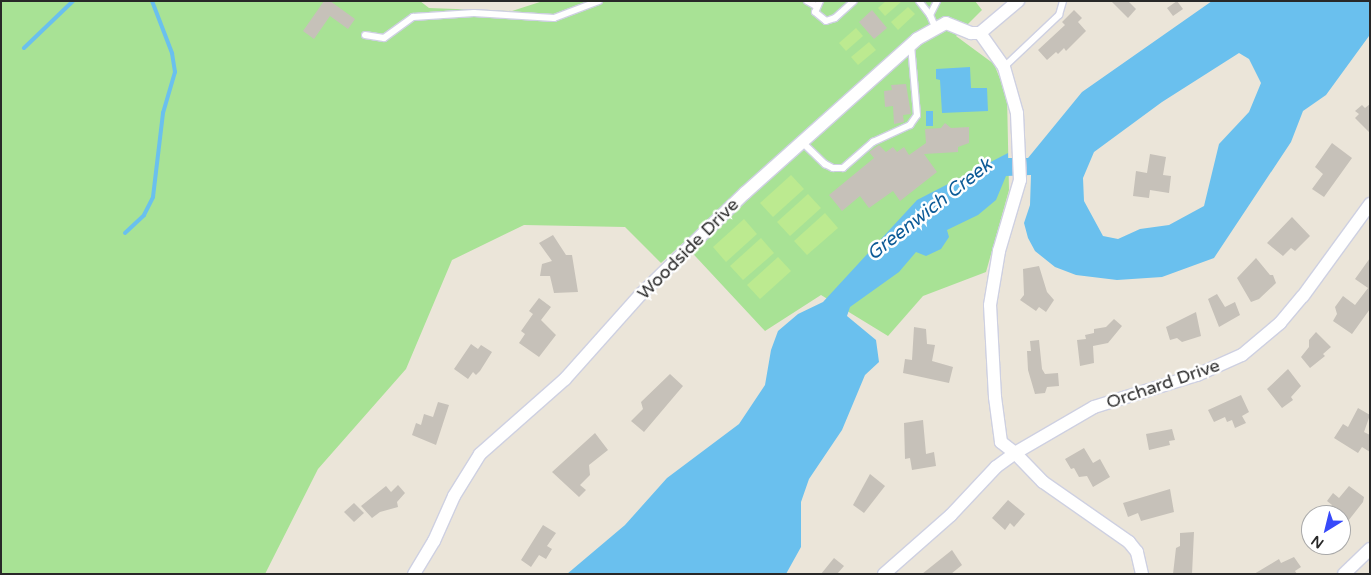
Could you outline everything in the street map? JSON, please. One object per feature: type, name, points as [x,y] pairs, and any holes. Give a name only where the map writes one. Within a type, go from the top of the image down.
[{"type":"street","points":[[932,21],[946,23],[971,33],[980,33],[1018,1]]},
{"type":"street","name":"Woodside Drive","points":[[414,574],[434,541],[458,489],[480,454],[565,379],[655,281],[801,141],[911,45],[932,21]]},
{"type":"street","points":[[980,33],[1004,66],[1017,113],[1017,151],[1020,180],[999,251],[990,305],[995,397],[1001,442],[1015,453],[1043,482],[1129,542],[1137,552],[1142,574]]},
{"type":"street","name":"Orchard Drive","points":[[884,574],[951,515],[996,467],[1015,453],[1094,407],[1197,375],[1242,355],[1280,323],[1303,296],[1370,204]]},
{"type":"street","points":[[1344,574],[1370,549]]},
{"type":"lane","points":[[365,34],[384,38],[413,17],[474,13],[554,18],[600,1]]},
{"type":"lane","points":[[807,1],[818,4],[816,15],[826,22],[835,18],[854,1]]},
{"type":"lane","points":[[919,1],[932,21]]},
{"type":"lane","points":[[932,21],[937,1]]},
{"type":"lane","points":[[1004,66],[1059,15],[1063,1]]},
{"type":"lane","points":[[801,141],[825,164],[833,168],[843,168],[873,142],[910,125],[917,115],[911,45]]},
{"type":"green space","points":[[1,1],[420,1],[429,8],[512,11],[543,1],[975,1],[982,10],[956,36],[994,64],[1007,96],[1009,190],[986,272],[923,296],[888,336],[821,295],[765,331],[683,243],[661,263],[625,227],[524,225],[452,260],[406,369],[318,469],[265,574],[1,574]]},
{"type":"green space","points":[[886,1],[902,1],[885,16],[878,8]]},
{"type":"green space","points":[[908,7],[915,14],[898,30],[891,22]]},
{"type":"green space","points":[[856,28],[863,36],[846,51],[839,43]]},
{"type":"green space","points":[[869,42],[876,50],[858,65],[851,57]]},
{"type":"green space","points":[[791,175],[804,189],[773,217],[760,203]]},
{"type":"green space","points":[[808,194],[821,208],[790,236],[777,222]]},
{"type":"green space","points":[[825,213],[838,228],[807,255],[794,241]]},
{"type":"green space","points":[[744,219],[757,234],[726,262],[713,247]]},
{"type":"green space","points":[[761,238],[774,253],[743,280],[730,266]]},
{"type":"green space","points":[[778,257],[791,271],[760,299],[747,285]]},
{"type":"water","name":"Greenwich Creek","points":[[1212,1],[1370,1],[1369,36],[1326,95],[1303,111],[1291,142],[1214,258],[1162,277],[1117,280],[1076,275],[1055,267],[1035,251],[1028,238],[1024,223],[1030,205],[1031,175],[1006,176],[996,200],[978,215],[947,230],[949,237],[941,249],[926,256],[916,252],[899,272],[850,307],[847,316],[876,340],[879,362],[865,375],[842,430],[809,479],[801,502],[801,547],[786,574],[567,574],[625,525],[667,478],[739,424],[765,385],[771,350],[778,331],[798,314],[823,302],[917,200],[1008,153],[1008,158],[1028,158],[1082,92]],"holes":[[[1239,53],[1249,59],[1261,83],[1249,112],[1219,144],[1204,206],[1169,225],[1140,229],[1118,239],[1103,236],[1084,201],[1083,178],[1094,152],[1162,102]]]},
{"type":"water","points":[[970,67],[971,88],[987,88],[988,111],[942,113],[940,80],[936,79],[936,69]]},
{"type":"water","points":[[926,111],[933,111],[933,126],[926,126]]},
{"type":"building","points":[[324,1],[330,1],[355,19],[348,29],[330,16],[314,39],[303,31]]},
{"type":"building","points":[[1111,1],[1128,1],[1136,9],[1128,18]]},
{"type":"building","points":[[1177,1],[1183,9],[1173,16],[1167,8]]},
{"type":"building","points":[[872,10],[887,28],[874,39],[859,22]]},
{"type":"building","points":[[1074,10],[1082,18],[1078,22],[1086,31],[1066,51],[1064,48],[1047,60],[1038,50],[1065,25],[1062,22]]},
{"type":"building","points":[[906,84],[911,114],[903,115],[904,122],[894,124],[893,106],[885,107],[884,91],[892,90],[891,85]]},
{"type":"building","points":[[1370,104],[1370,133],[1355,118],[1359,114],[1355,111],[1362,105],[1365,108]]},
{"type":"building","points":[[945,123],[951,128],[969,127],[969,143],[958,147],[958,152],[924,154],[937,172],[900,201],[893,191],[869,208],[860,196],[842,211],[829,195],[874,158],[869,152],[879,145],[886,152],[893,147],[897,152],[904,147],[909,155],[926,143],[925,129],[941,128]]},
{"type":"building","points":[[1332,143],[1352,158],[1324,197],[1312,189],[1323,174],[1315,167]]},
{"type":"building","points":[[1150,154],[1166,157],[1163,175],[1171,176],[1169,193],[1150,190],[1149,198],[1133,196],[1136,171],[1147,173]]},
{"type":"building","points":[[1292,217],[1310,236],[1295,251],[1291,248],[1283,256],[1267,243]]},
{"type":"building","points":[[553,235],[566,255],[572,255],[578,292],[554,293],[550,276],[540,276],[542,264],[552,261],[539,243]]},
{"type":"building","points":[[1256,258],[1270,275],[1273,275],[1276,283],[1259,299],[1251,302],[1237,278]]},
{"type":"building","points":[[1370,258],[1370,309],[1352,334],[1333,321],[1337,314],[1335,307],[1343,296],[1355,305],[1368,288],[1355,279]]},
{"type":"building","points":[[1039,266],[1047,292],[1054,300],[1046,312],[1039,307],[1036,311],[1020,300],[1024,295],[1023,269]]},
{"type":"building","points":[[1217,294],[1225,307],[1235,302],[1240,315],[1219,327],[1208,299]]},
{"type":"building","points":[[539,298],[551,307],[541,320],[556,335],[539,357],[519,343],[525,334],[521,331],[533,314],[529,311]]},
{"type":"building","points":[[1196,312],[1201,336],[1182,342],[1177,338],[1170,340],[1166,327]]},
{"type":"building","points":[[1114,319],[1122,326],[1108,343],[1093,346],[1094,363],[1080,366],[1077,340],[1086,339],[1085,335],[1094,333],[1094,329],[1106,327]]},
{"type":"building","points":[[914,327],[926,329],[927,344],[935,345],[932,361],[953,367],[949,383],[903,373],[905,359],[912,360]]},
{"type":"building","points":[[1316,332],[1331,347],[1323,354],[1325,356],[1310,368],[1301,357],[1309,347],[1309,340]]},
{"type":"building","points":[[1039,340],[1042,369],[1045,374],[1058,373],[1059,386],[1047,387],[1045,393],[1035,394],[1028,370],[1027,351],[1031,351],[1030,341]]},
{"type":"building","points":[[471,344],[478,349],[481,345],[492,352],[480,371],[476,375],[473,372],[468,379],[454,369]]},
{"type":"building","points":[[1288,369],[1301,386],[1291,397],[1293,400],[1282,408],[1267,389]]},
{"type":"building","points":[[670,374],[683,386],[644,432],[631,421],[643,409],[641,402]]},
{"type":"building","points":[[1241,395],[1249,412],[1242,416],[1246,423],[1235,428],[1232,420],[1227,422],[1225,417],[1214,422],[1208,410]]},
{"type":"building","points":[[438,402],[449,405],[436,445],[412,435],[416,423],[421,425],[424,414],[433,417]]},
{"type":"building","points":[[1358,408],[1370,415],[1364,432],[1370,435],[1370,452],[1362,447],[1358,453],[1334,438],[1343,424],[1348,427]]},
{"type":"building","points":[[923,420],[926,454],[934,452],[936,466],[912,470],[910,458],[905,459],[904,423]]},
{"type":"building","points":[[1172,429],[1175,440],[1169,441],[1170,445],[1149,450],[1146,434]]},
{"type":"building","points":[[595,433],[608,450],[589,465],[590,475],[580,485],[586,490],[579,497],[552,472]]},
{"type":"building","points":[[1084,448],[1093,463],[1100,459],[1110,477],[1093,487],[1087,476],[1079,477],[1074,468],[1071,469],[1065,459]]},
{"type":"building","points":[[870,474],[885,486],[864,513],[853,505]]},
{"type":"building","points":[[398,485],[405,493],[397,502],[398,507],[380,512],[372,518],[361,506],[386,486],[391,492]]},
{"type":"building","points":[[1349,486],[1364,497],[1363,502],[1351,517],[1351,505],[1332,505],[1327,501],[1333,493],[1339,498]]},
{"type":"building","points":[[1170,489],[1174,512],[1141,521],[1138,513],[1128,517],[1123,503]]},
{"type":"building","points":[[1008,500],[1025,514],[1014,527],[1010,523],[1005,530],[992,518]]},
{"type":"building","points":[[354,503],[364,513],[354,522],[344,512]]},
{"type":"building","points":[[543,525],[556,533],[547,546],[552,549],[546,559],[539,555],[531,567],[521,560]]},
{"type":"building","points":[[1194,532],[1192,574],[1173,574],[1176,548],[1180,546],[1180,533]]},
{"type":"building","points":[[952,550],[962,565],[951,574],[922,574]]},
{"type":"building","points":[[1294,557],[1301,567],[1295,571],[1297,574],[1254,574],[1279,559],[1281,563]]},
{"type":"building","points":[[834,558],[844,566],[837,574],[821,574]]},
{"type":"waterway","points":[[24,48],[73,1]]},
{"type":"waterway","points":[[125,233],[144,215],[153,197],[163,113],[175,72],[172,53],[152,1]]}]
